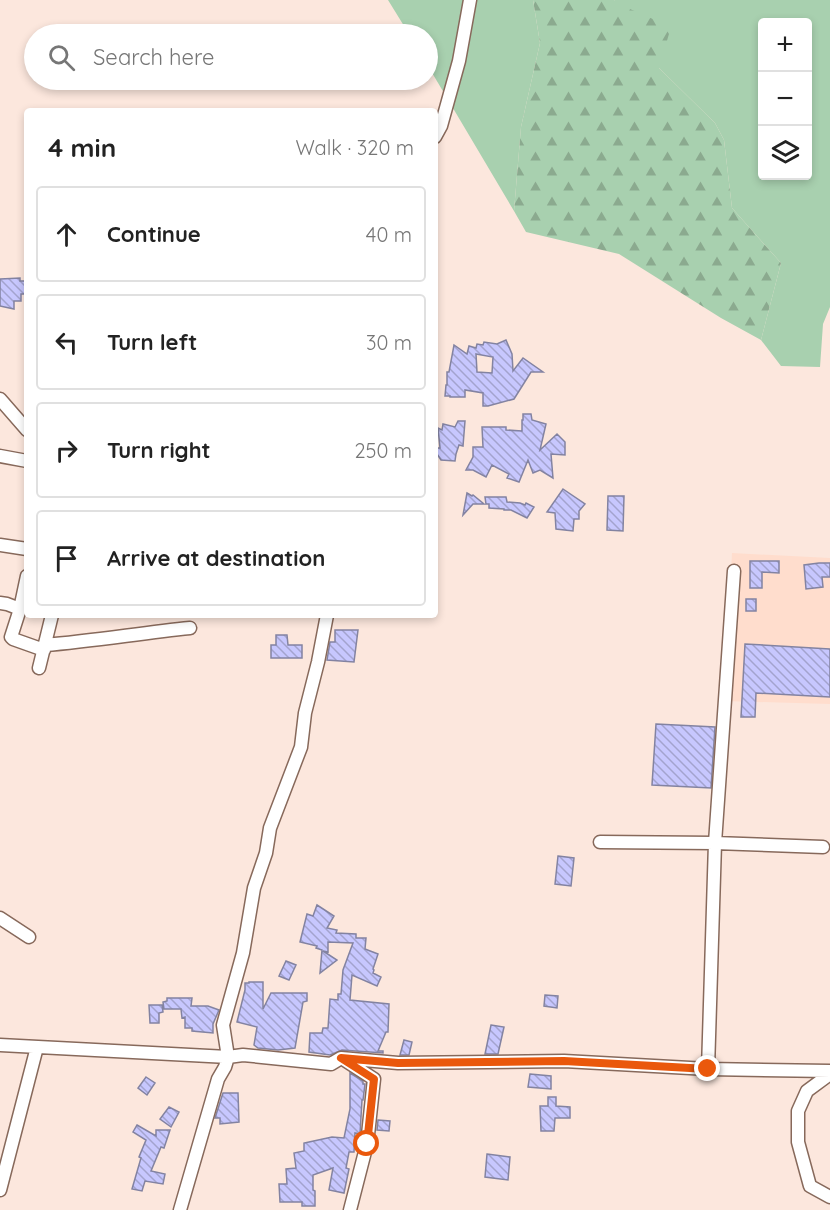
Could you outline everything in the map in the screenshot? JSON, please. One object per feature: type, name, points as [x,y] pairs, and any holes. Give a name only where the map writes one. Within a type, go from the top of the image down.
[{"type":"street","points":[[438,132],[459,61],[470,0]]},
{"type":"street","points":[[0,399],[24,427]]},
{"type":"street","points":[[0,456],[24,460]]},
{"type":"street","points":[[0,545],[24,549]]},
{"type":"street","points":[[708,1069],[715,843],[734,571]]},
{"type":"street","points":[[24,590],[11,637],[44,648],[128,634],[190,628]]},
{"type":"street","points":[[0,603],[20,609]]},
{"type":"street","points":[[39,668],[51,618]]},
{"type":"street","points":[[180,1210],[218,1079],[228,1057],[223,1025],[243,953],[254,888],[266,853],[270,828],[301,747],[305,713],[326,618]]},
{"type":"street","points":[[600,842],[823,847]]},
{"type":"street","points":[[0,918],[29,937]]},
{"type":"street","points":[[0,1045],[228,1057],[243,1055],[331,1064],[341,1058],[398,1063],[564,1061],[708,1069],[830,1072]]},
{"type":"street","points":[[0,1190],[37,1047]]},
{"type":"street","points":[[341,1058],[374,1079],[367,1144],[350,1210]]},
{"type":"street","points":[[830,1072],[807,1092],[798,1111],[798,1142],[810,1186],[830,1197]]},
{"type":"shaded area","points":[[732,553],[830,558],[830,704],[724,701]]},
{"type":"green space","points":[[388,0],[533,0],[540,43],[521,127],[514,211],[438,83],[438,24],[403,24]]},
{"type":"green space","points":[[533,0],[615,0],[614,2],[671,27],[659,68],[715,123],[724,140],[732,208],[781,263],[761,340],[721,318],[619,254],[526,232],[514,211],[521,127],[540,43]]},
{"type":"green space","points":[[615,0],[830,0],[830,307],[823,324],[820,367],[781,366],[761,340],[781,263],[732,208],[724,140],[715,123],[659,68],[613,2]]},
{"type":"building","points":[[20,278],[20,281],[24,281],[24,294],[21,294],[21,301],[14,301],[14,309],[0,306],[0,279]]},
{"type":"building","points":[[506,340],[512,354],[513,371],[523,358],[543,372],[531,372],[514,399],[488,406],[483,406],[483,393],[465,390],[465,397],[445,396],[447,372],[449,372],[454,345],[467,354],[469,346],[476,348],[477,344],[483,345],[484,342],[497,344]],"holes":[[[476,354],[493,357],[492,373],[477,372]]]},
{"type":"building","points":[[523,414],[531,414],[532,420],[546,424],[540,450],[557,434],[565,442],[565,455],[551,454],[553,478],[540,470],[533,473],[528,460],[519,482],[507,478],[509,474],[492,465],[486,477],[473,470],[466,470],[473,457],[473,447],[483,447],[482,427],[506,427],[506,430],[522,431]]},
{"type":"building","points":[[458,421],[465,421],[463,446],[459,445],[455,461],[441,460],[438,456],[438,448],[440,448],[438,428],[442,430],[443,424],[455,427]]},
{"type":"building","points":[[563,489],[585,504],[579,511],[579,519],[574,519],[573,531],[556,529],[555,513],[547,512]]},
{"type":"building","points":[[467,493],[484,504],[473,504],[463,515]]},
{"type":"building","points":[[608,496],[624,496],[623,531],[607,530]]},
{"type":"building","points":[[485,497],[506,497],[507,502],[525,505],[526,503],[534,507],[527,518],[511,510],[489,508]]},
{"type":"building","points":[[750,561],[779,561],[779,573],[762,572],[762,588],[750,588]]},
{"type":"building","points":[[830,563],[830,577],[822,577],[823,587],[806,589],[804,565]]},
{"type":"building","points":[[746,599],[756,599],[756,611],[746,611]]},
{"type":"building","points":[[335,630],[358,630],[354,662],[327,660],[330,642],[335,642]]},
{"type":"building","points":[[276,635],[287,635],[288,645],[302,645],[302,658],[271,658],[271,645],[276,645]]},
{"type":"building","points":[[745,644],[830,649],[830,697],[756,693],[755,717],[741,717]]},
{"type":"building","points":[[656,724],[715,727],[711,788],[652,785]]},
{"type":"building","points":[[558,856],[574,858],[571,886],[555,884]]},
{"type":"building","points":[[317,905],[334,916],[327,928],[337,930],[336,933],[356,934],[356,938],[366,938],[365,949],[378,954],[373,969],[373,973],[381,977],[377,986],[352,975],[350,1000],[389,1004],[388,1032],[378,1051],[383,1051],[383,1053],[342,1050],[330,1055],[309,1052],[310,1033],[322,1033],[323,1028],[328,1028],[330,999],[338,1000],[338,994],[341,994],[343,970],[353,943],[328,942],[328,952],[323,951],[337,960],[320,973],[322,950],[316,948],[317,946],[300,942],[307,914],[313,916]]},
{"type":"building","points":[[286,961],[296,965],[289,980],[279,976]]},
{"type":"building","points":[[263,982],[263,1009],[271,993],[307,993],[307,1001],[303,1002],[295,1048],[278,1050],[258,1048],[254,1045],[257,1027],[237,1022],[245,983]]},
{"type":"building","points":[[545,995],[558,996],[557,1008],[544,1006]]},
{"type":"building","points":[[167,998],[192,998],[191,1006],[208,1006],[219,1010],[213,1024],[213,1033],[185,1028],[185,1017],[182,1018],[181,1009],[164,1009],[163,1002],[167,1001]]},
{"type":"building","points":[[149,1005],[162,1005],[163,1012],[159,1013],[159,1023],[150,1023]]},
{"type":"building","points":[[491,1025],[504,1027],[498,1054],[485,1054]]},
{"type":"building","points":[[404,1040],[412,1042],[409,1055],[400,1055]]},
{"type":"building","points":[[350,1073],[365,1084],[360,1134],[355,1133],[354,1152],[349,1152],[346,1168],[349,1169],[344,1193],[329,1190],[333,1168],[313,1175],[315,1206],[302,1206],[302,1202],[280,1202],[279,1184],[287,1184],[286,1169],[296,1168],[294,1153],[304,1151],[304,1143],[332,1137],[344,1138],[350,1109]]},
{"type":"building","points":[[530,1074],[551,1076],[551,1089],[528,1087]]},
{"type":"building","points":[[146,1077],[155,1083],[147,1095],[138,1088]]},
{"type":"building","points":[[223,1093],[238,1093],[239,1122],[220,1124],[220,1118],[215,1118]]},
{"type":"building","points":[[548,1097],[556,1097],[556,1106],[570,1107],[570,1118],[555,1118],[554,1131],[541,1131],[540,1106],[548,1106]]},
{"type":"building","points":[[169,1107],[179,1112],[171,1127],[160,1119]]},
{"type":"building","points":[[378,1120],[390,1121],[389,1131],[377,1130]]},
{"type":"building","points":[[137,1125],[156,1136],[156,1130],[170,1130],[164,1148],[161,1147],[151,1171],[165,1174],[163,1184],[145,1181],[142,1191],[132,1189],[141,1158],[139,1157],[146,1140],[133,1132]]},
{"type":"building","points":[[487,1154],[510,1157],[508,1180],[485,1177]]},
{"type":"route","points":[[367,1144],[374,1079],[341,1058],[398,1063],[564,1061],[708,1069]]}]
